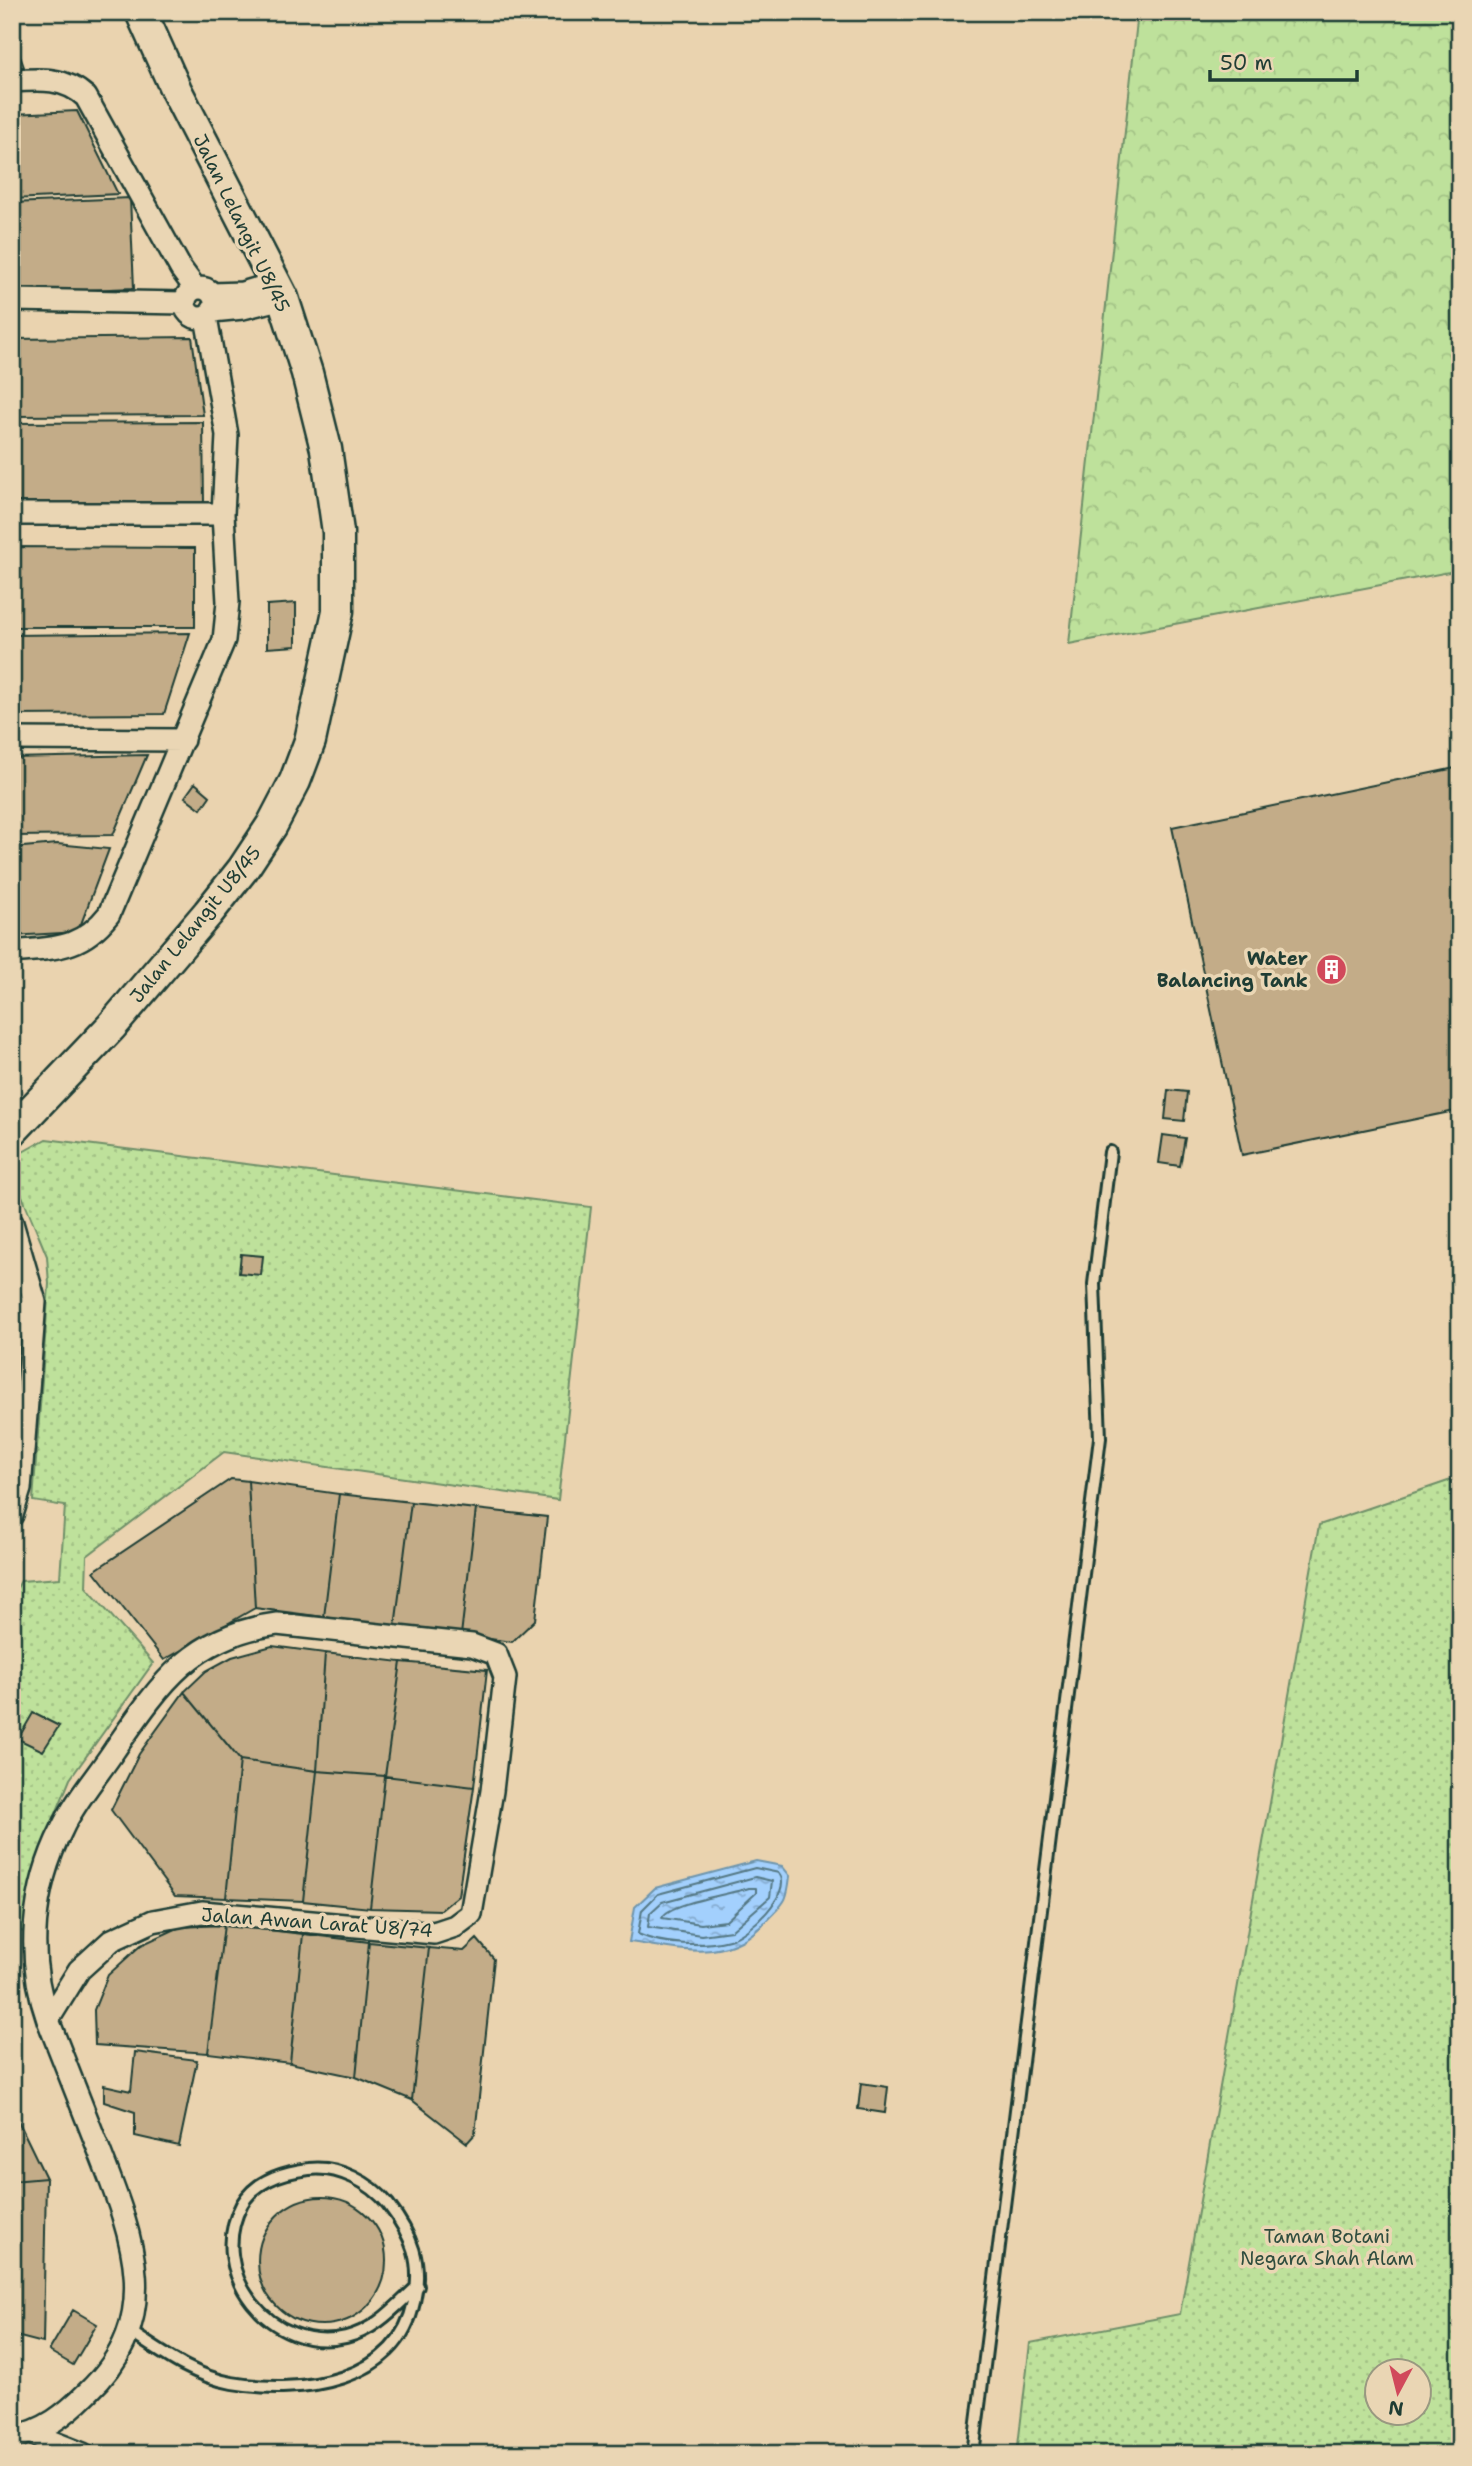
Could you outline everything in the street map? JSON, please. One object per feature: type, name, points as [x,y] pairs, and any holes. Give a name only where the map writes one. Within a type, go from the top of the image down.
[{"type":"street","name":"Jalan Lelangit U8/45","points":[[12,1131],[111,1027],[243,869],[295,781],[310,741],[338,611],[338,532],[318,413],[279,290],[176,90],[141,12]]},
{"type":"street","points":[[12,81],[53,80],[74,86],[86,97],[202,303],[227,436],[223,514],[227,627],[219,653],[116,903],[101,924],[83,940],[71,945],[12,952]]},
{"type":"street","points":[[12,300],[202,303],[242,293],[279,290]]},
{"type":"street","points":[[12,514],[223,514]]},
{"type":"street","points":[[12,739],[183,740]]},
{"type":"street","points":[[12,1223],[34,1290],[32,1334],[12,1515]]},
{"type":"street","points":[[12,1300],[32,1334]]},
{"type":"street","name":"Jalan Awan Larat U8/74","points":[[22,2436],[64,2416],[96,2384],[116,2359],[129,2331],[137,2295],[137,2273],[131,2239],[48,2020],[39,1995],[33,1958],[37,1911],[62,1828],[156,1689],[184,1662],[225,1637],[254,1627],[277,1624],[472,1645],[496,1654],[505,1677],[492,1791],[475,1904],[464,1921],[434,1933],[202,1912],[153,1921],[112,1940],[79,1970],[48,2020]]},
{"type":"street","points":[[22,2436],[83,2454]]},
{"type":"lane","points":[[973,2454],[1100,1438],[1094,1283],[1110,1152]]},
{"type":"lane","points":[[129,2331],[184,2366],[231,2383],[304,2387],[362,2371],[377,2362],[404,2332],[411,2318],[418,2286],[417,2263],[407,2228],[381,2195],[365,2182],[314,2168],[282,2173],[261,2184],[242,2205],[234,2229],[232,2260],[242,2291],[249,2301],[270,2323],[282,2329],[314,2339],[344,2338],[370,2329],[418,2286]]},
{"type":"green space","points":[[1138,12],[1460,12],[1460,570],[1069,644]]},
{"type":"green space","points":[[46,1139],[591,1207],[558,1500],[224,1452],[87,1556],[86,1587],[153,1663],[70,1779],[46,1838],[23,1932],[12,1927],[12,1596],[21,1581],[60,1578],[65,1506],[33,1501],[49,1284],[47,1256],[12,1172],[12,1158]]},
{"type":"green space","name":"Taman Botani Negara Shah Alam","points":[[1460,1477],[1460,2454],[1017,2454],[1030,2343],[1180,2314],[1319,1525]]},
{"type":"water","points":[[756,1861],[782,1866],[790,1876],[784,1902],[751,1935],[735,1944],[702,1951],[629,1942],[635,1907],[655,1888]]},
{"type":"building","points":[[12,34],[24,67],[12,67]]},
{"type":"building","points":[[77,111],[118,194],[12,199],[12,114]]},
{"type":"building","points":[[130,198],[134,288],[12,293],[12,203]]},
{"type":"building","points":[[192,337],[203,415],[12,416],[12,339]]},
{"type":"building","points":[[203,422],[204,504],[12,505],[12,423]]},
{"type":"building","points":[[12,547],[195,548],[195,627],[12,627]]},
{"type":"building","points":[[296,603],[296,646],[267,648],[267,605]]},
{"type":"building","points":[[190,633],[164,714],[12,715],[12,635]]},
{"type":"building","points":[[147,755],[113,835],[12,836],[12,758]]},
{"type":"building","name":"Water Balancing Tank","points":[[1460,767],[1460,1110],[1242,1155],[1172,827]]},
{"type":"building","points":[[195,783],[210,796],[201,809],[185,797]]},
{"type":"building","points":[[57,844],[109,849],[78,932],[12,936],[12,848]]},
{"type":"building","points":[[1168,1090],[1187,1092],[1184,1121],[1165,1119]]},
{"type":"building","points":[[1163,1135],[1185,1138],[1180,1166],[1159,1163]]},
{"type":"building","points":[[241,1254],[263,1256],[261,1275],[239,1273]]},
{"type":"building","points":[[12,1372],[16,1373],[12,1418]]},
{"type":"building","points":[[231,1479],[248,1481],[255,1608],[164,1660],[94,1571]]},
{"type":"building","points":[[248,1481],[339,1494],[324,1617],[255,1608]]},
{"type":"building","points":[[339,1494],[411,1502],[395,1627],[324,1617]]},
{"type":"building","points":[[411,1502],[476,1509],[461,1635],[395,1627]]},
{"type":"building","points":[[476,1509],[547,1517],[535,1620],[512,1642],[461,1635]]},
{"type":"building","points":[[272,1646],[325,1653],[317,1771],[240,1760],[184,1692],[206,1671],[232,1657]]},
{"type":"building","points":[[325,1653],[401,1662],[385,1776],[317,1771]]},
{"type":"building","points":[[401,1662],[487,1670],[474,1787],[385,1776]]},
{"type":"building","points":[[184,1692],[240,1760],[226,1898],[175,1896],[111,1810],[139,1754]]},
{"type":"building","points":[[33,1713],[59,1726],[43,1751],[18,1739]]},
{"type":"building","points":[[240,1760],[317,1771],[303,1901],[226,1898]]},
{"type":"building","points":[[317,1771],[385,1776],[370,1908],[303,1901]]},
{"type":"building","points":[[385,1776],[474,1787],[458,1896],[441,1910],[370,1908]]},
{"type":"building","points":[[224,1925],[208,2053],[95,2045],[94,2010],[108,1975],[141,1945],[180,1927]]},
{"type":"building","points":[[224,1925],[303,1934],[290,2063],[208,2053]]},
{"type":"building","points":[[303,1934],[369,1942],[356,2077],[290,2063]]},
{"type":"building","points":[[477,1939],[494,1959],[475,2134],[467,2143],[412,2100],[429,1948],[464,1951]]},
{"type":"building","points":[[369,1942],[429,1948],[412,2100],[356,2077]]},
{"type":"building","points":[[135,2052],[197,2060],[179,2146],[135,2136],[135,2112],[104,2102],[104,2085],[131,2091]]},
{"type":"building","points":[[861,2083],[888,2087],[885,2113],[858,2109]]},
{"type":"building","points":[[12,2108],[46,2178],[12,2181]]},
{"type":"building","points":[[46,2178],[43,2343],[12,2335],[12,2181]]},
{"type":"building","points":[[322,2197],[347,2202],[367,2216],[381,2236],[386,2261],[381,2286],[367,2306],[347,2320],[322,2325],[297,2320],[277,2306],[263,2286],[258,2261],[263,2236],[277,2216],[297,2202]]},
{"type":"building","points":[[73,2310],[97,2324],[73,2365],[49,2351]]},
{"type":"place","name":"Water Balancing Tank","points":[[1331,969]]}]
